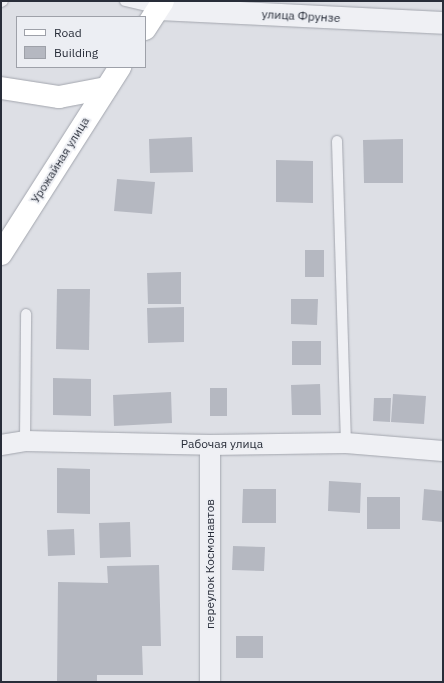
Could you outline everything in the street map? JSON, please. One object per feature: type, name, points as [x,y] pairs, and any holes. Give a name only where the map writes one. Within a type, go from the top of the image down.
[{"type":"main road","points":[[146,28],[161,5]]},
{"type":"main road","name":"Урожайная улица","points":[[1,254],[119,68]]},
{"type":"main road","points":[[1,88],[59,98],[106,88]]},
{"type":"street","name":"улица Фрунзе","points":[[161,5],[443,23]]},
{"type":"street","name":"Рабочая улица","points":[[1,445],[25,441],[210,445],[346,443],[443,451]]},
{"type":"street","name":"переулок Космонавтов","points":[[210,445],[210,682]]},
{"type":"lane","points":[[125,1],[161,5]]},
{"type":"lane","points":[[337,141],[346,443]]},
{"type":"lane","points":[[25,441],[26,314]]},
{"type":"building","points":[[192,137],[193,172],[150,173],[149,139]]},
{"type":"building","points":[[403,139],[403,183],[364,183],[363,140]]},
{"type":"building","points":[[276,160],[313,161],[313,203],[276,202]]},
{"type":"building","points":[[117,179],[155,182],[152,214],[114,211]]},
{"type":"building","points":[[305,250],[324,250],[324,277],[305,277]]},
{"type":"building","points":[[181,272],[181,304],[148,304],[147,273]]},
{"type":"building","points":[[57,289],[90,289],[89,350],[56,349]]},
{"type":"building","points":[[291,299],[318,299],[317,325],[291,324]]},
{"type":"building","points":[[184,307],[184,342],[148,343],[147,308]]},
{"type":"building","points":[[292,341],[321,341],[321,365],[292,365]]},
{"type":"building","points":[[53,378],[91,379],[91,416],[53,415]]},
{"type":"building","points":[[320,384],[321,415],[292,415],[291,385]]},
{"type":"building","points":[[210,388],[227,388],[227,416],[210,416]]},
{"type":"building","points":[[171,392],[172,423],[114,426],[113,395]]},
{"type":"building","points":[[393,394],[426,396],[424,424],[391,422]]},
{"type":"building","points":[[374,398],[391,398],[390,422],[373,421]]},
{"type":"building","points":[[57,468],[90,469],[90,514],[57,513]]},
{"type":"building","points":[[329,481],[361,483],[360,513],[328,511]]},
{"type":"building","points":[[243,489],[276,489],[276,523],[242,523]]},
{"type":"building","points":[[424,489],[443,491],[443,522],[422,520]]},
{"type":"building","points":[[367,497],[400,497],[400,529],[367,529]]},
{"type":"building","points":[[130,522],[131,557],[100,558],[99,523]]},
{"type":"building","points":[[74,529],[75,555],[48,556],[47,530]]},
{"type":"building","points":[[233,546],[265,547],[264,571],[232,570]]},
{"type":"building","points":[[159,565],[161,646],[142,646],[143,675],[97,675],[97,682],[57,682],[58,582],[108,583],[107,566]]},
{"type":"building","points":[[236,636],[263,636],[263,658],[236,658]]}]
